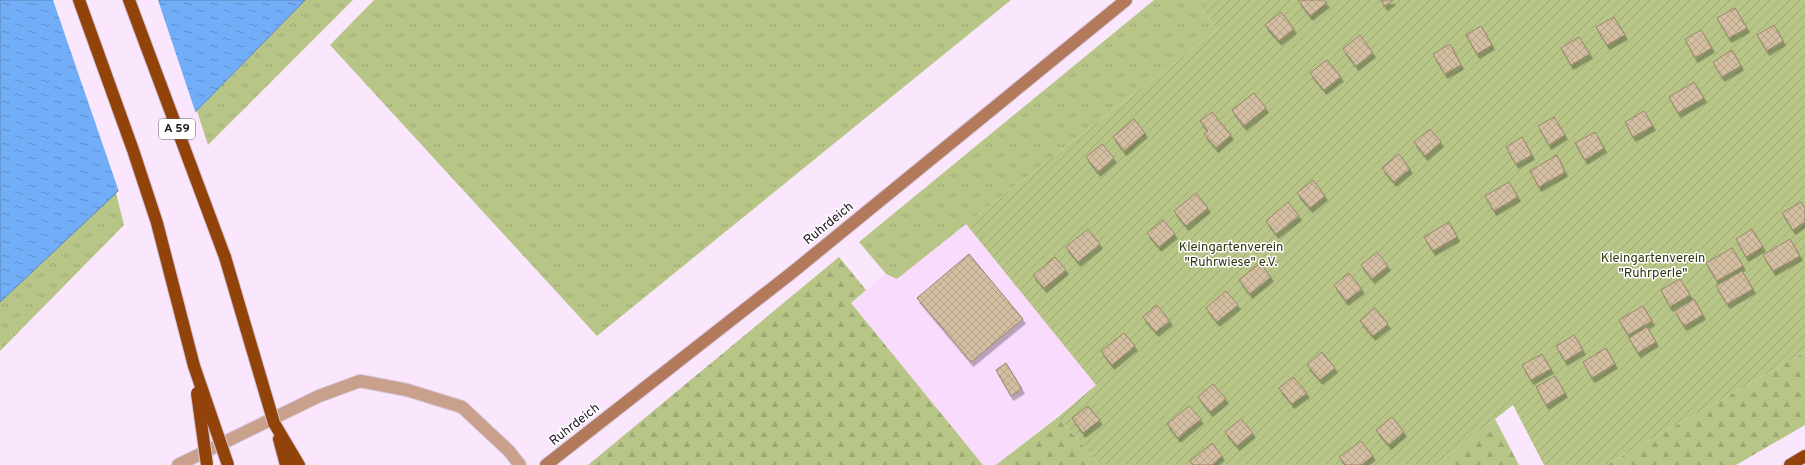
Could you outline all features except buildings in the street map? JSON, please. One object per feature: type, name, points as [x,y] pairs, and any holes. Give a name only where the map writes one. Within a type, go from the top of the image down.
[{"type":"highway","points":[[79,0],[133,150],[157,223],[194,366],[228,465]]},
{"type":"highway","name":"A 59","points":[[130,0],[225,257],[286,465]]},
{"type":"highway","points":[[194,366],[207,465]]},
{"type":"highway","points":[[274,423],[299,465]]},
{"type":"highway","points":[[1790,465],[1805,456]]},
{"type":"main road","name":"Ruhrdeich","points":[[546,465],[794,271],[1126,0]]},
{"type":"lane","points":[[178,465],[319,396],[360,381],[407,390],[462,407],[509,451],[520,465]]},
{"type":"shaded area","points":[[966,224],[1096,385],[996,465],[983,465],[851,303],[886,274],[897,279]]},
{"type":"green space","points":[[305,0],[353,0],[208,145],[197,111]]},
{"type":"green space","points":[[374,0],[1011,0],[597,336],[330,45]]},
{"type":"green space","points":[[1154,0],[1210,0],[1201,7],[1217,30],[897,279],[886,274],[859,242]]},
{"type":"green space","name":"Kleingartenverein \"Ruhrwiese\" e.V.","points":[[1210,0],[1805,0],[1805,352],[1606,465],[1544,465],[1513,405],[1436,465],[1100,465],[1058,417],[1096,385],[966,224],[1217,30],[1201,7]]},
{"type":"green space","points":[[116,193],[124,225],[0,351],[0,302]]},
{"type":"green space","points":[[839,257],[866,290],[851,303],[983,465],[588,465]]},
{"type":"green space","points":[[1805,352],[1805,425],[1736,465],[1606,465]]},
{"type":"green space","points":[[1058,417],[1100,465],[996,465]]},
{"type":"green space","points":[[1495,419],[1519,465],[1436,465]]},
{"type":"water","points":[[0,0],[305,0],[116,193],[0,302]]},
{"type":"pier","points":[[53,0],[158,0],[196,114],[119,192]]},
{"type":"park label","name":"Kleingartenverein \"Ruhrperle\"","points":[[1653,266]]}]
